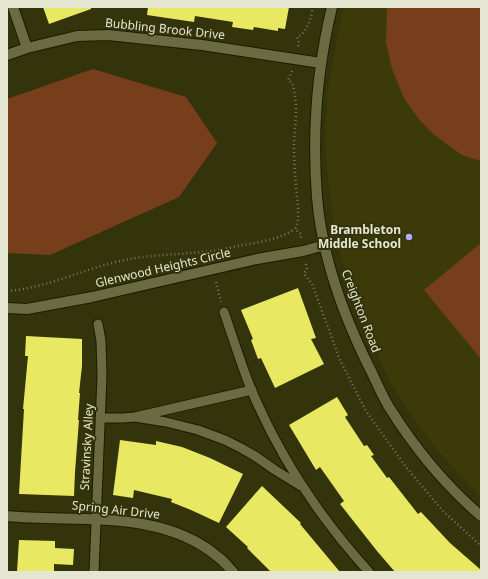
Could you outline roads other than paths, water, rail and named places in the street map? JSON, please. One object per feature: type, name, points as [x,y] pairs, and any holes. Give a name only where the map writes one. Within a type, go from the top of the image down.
[{"type":"street","points":[[13,7],[26,48]]},
{"type":"street","name":"Creighton Road","points":[[332,7],[321,63],[317,93],[315,146],[317,197],[325,245],[336,288],[348,322],[389,407],[416,446],[447,483],[481,516]]},
{"type":"street","name":"Bubbling Brook Drive","points":[[7,55],[26,48],[77,36],[108,35],[202,45],[321,63]]},
{"type":"street","name":"Glenwood Heights Circle","points":[[7,308],[27,309],[92,298],[257,259],[303,251],[325,245]]},
{"type":"street","name":"Spring Air Drive","points":[[7,516],[96,519],[134,523],[167,529],[197,542],[218,557],[233,572]]},
{"type":"lane","points":[[224,312],[244,371],[267,424],[284,456],[302,487],[325,520],[369,572]]},
{"type":"lane","name":"Stravinsky Alley","points":[[94,572],[102,376],[101,341],[98,324]]},
{"type":"lane","points":[[135,418],[252,390]]},
{"type":"lane","points":[[100,418],[135,418],[166,422],[198,430],[225,440],[255,456],[302,487]]},
{"type":"place","name":"Brambleton Middle School","points":[[409,237]]}]
